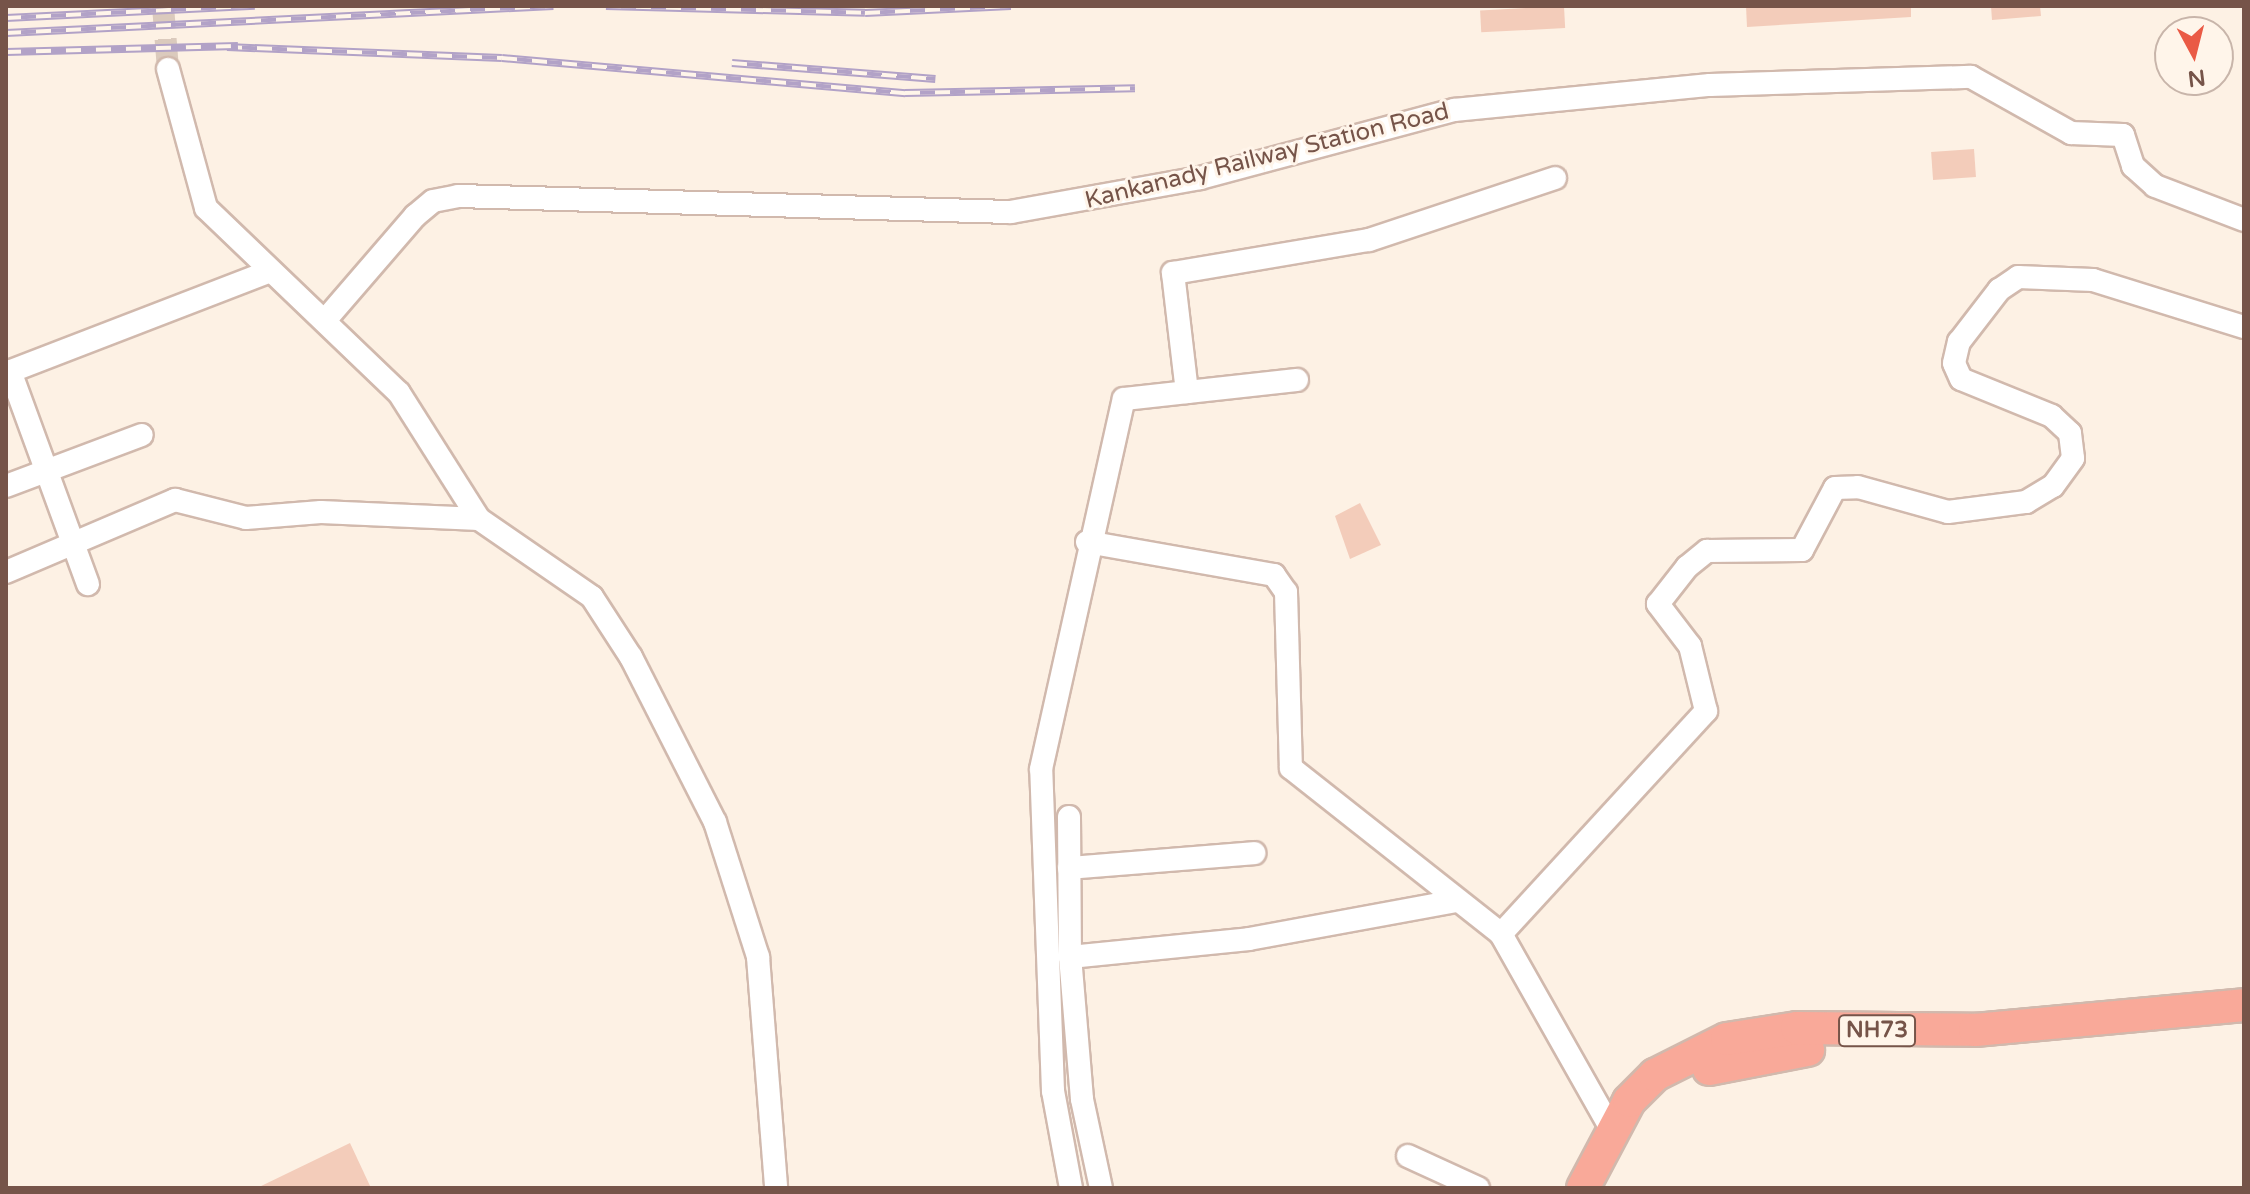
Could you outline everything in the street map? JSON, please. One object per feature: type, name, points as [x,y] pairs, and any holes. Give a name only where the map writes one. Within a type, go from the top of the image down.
[{"type":"highway","name":"NH73","points":[[1583,1188],[1610,1127],[1655,1075],[1690,1054],[1760,1031],[1975,1030],[2244,1005]]},
{"type":"highway","name":"NH73","points":[[1605,1188],[1653,1107],[1734,1059],[1782,1050],[1985,1049],[2244,1027]]},
{"type":"street","points":[[168,69],[206,208],[270,271],[327,318],[399,393],[479,519],[592,597],[631,657],[715,822],[758,957],[767,1012],[776,1188]]},
{"type":"street","name":"Kankanady Railway Station Road","points":[[327,318],[415,216],[433,201],[458,196],[1011,212],[1200,178],[1454,110],[1710,85],[1971,77],[2071,133],[2123,135],[2133,166],[2155,186],[2244,220]]},
{"type":"street","points":[[1187,392],[1173,273],[1369,240],[1555,178]]},
{"type":"street","points":[[88,584],[8,372],[270,271]]},
{"type":"street","points":[[1501,934],[1706,711],[1690,646],[1658,604],[1687,567],[1707,551],[1802,550],[1835,488],[1858,487],[1948,512],[2026,502],[2053,486],[2073,458],[2070,433],[2052,416],[1961,379],[1954,363],[1959,342],[1999,290],[2018,277],[2093,280],[2244,327]]},
{"type":"street","points":[[1071,1188],[1051,1060],[1041,769],[1087,542],[1124,399],[1297,380]]},
{"type":"street","points":[[6,486],[44,469],[142,435]]},
{"type":"street","points":[[6,572],[175,500],[246,518],[321,512],[479,519]]},
{"type":"street","points":[[1087,542],[1274,575],[1286,592],[1291,768],[1501,934],[1610,1127]]},
{"type":"street","points":[[1069,817],[1070,957],[1082,1099],[1101,1188]]},
{"type":"street","points":[[1069,868],[1254,853]]},
{"type":"street","points":[[1070,957],[1249,939],[1457,901]]},
{"type":"street","points":[[1408,1156],[1478,1188]]},
{"type":"building","points":[[1564,6],[1565,28],[1481,32],[1480,10]]},
{"type":"building","points":[[1746,6],[1911,6],[1911,17],[1747,27]]},
{"type":"building","points":[[1991,6],[2040,6],[2041,16],[1992,20]]},
{"type":"building","points":[[1974,149],[1976,177],[1933,180],[1931,152]]},
{"type":"building","points":[[1360,503],[1381,545],[1350,559],[1335,516]]},
{"type":"building","points":[[350,1143],[371,1188],[257,1188]]},
{"type":"tunnel","points":[[163,6],[168,69]]},
{"type":"railway","points":[[6,18],[255,6]]},
{"type":"railway","points":[[6,33],[553,6]]},
{"type":"railway","points":[[606,6],[865,13],[1011,6]]},
{"type":"railway","points":[[6,52],[238,46]]},
{"type":"railway","points":[[227,47],[502,58],[905,93],[1135,88]]},
{"type":"railway","points":[[732,63],[935,79]]}]
